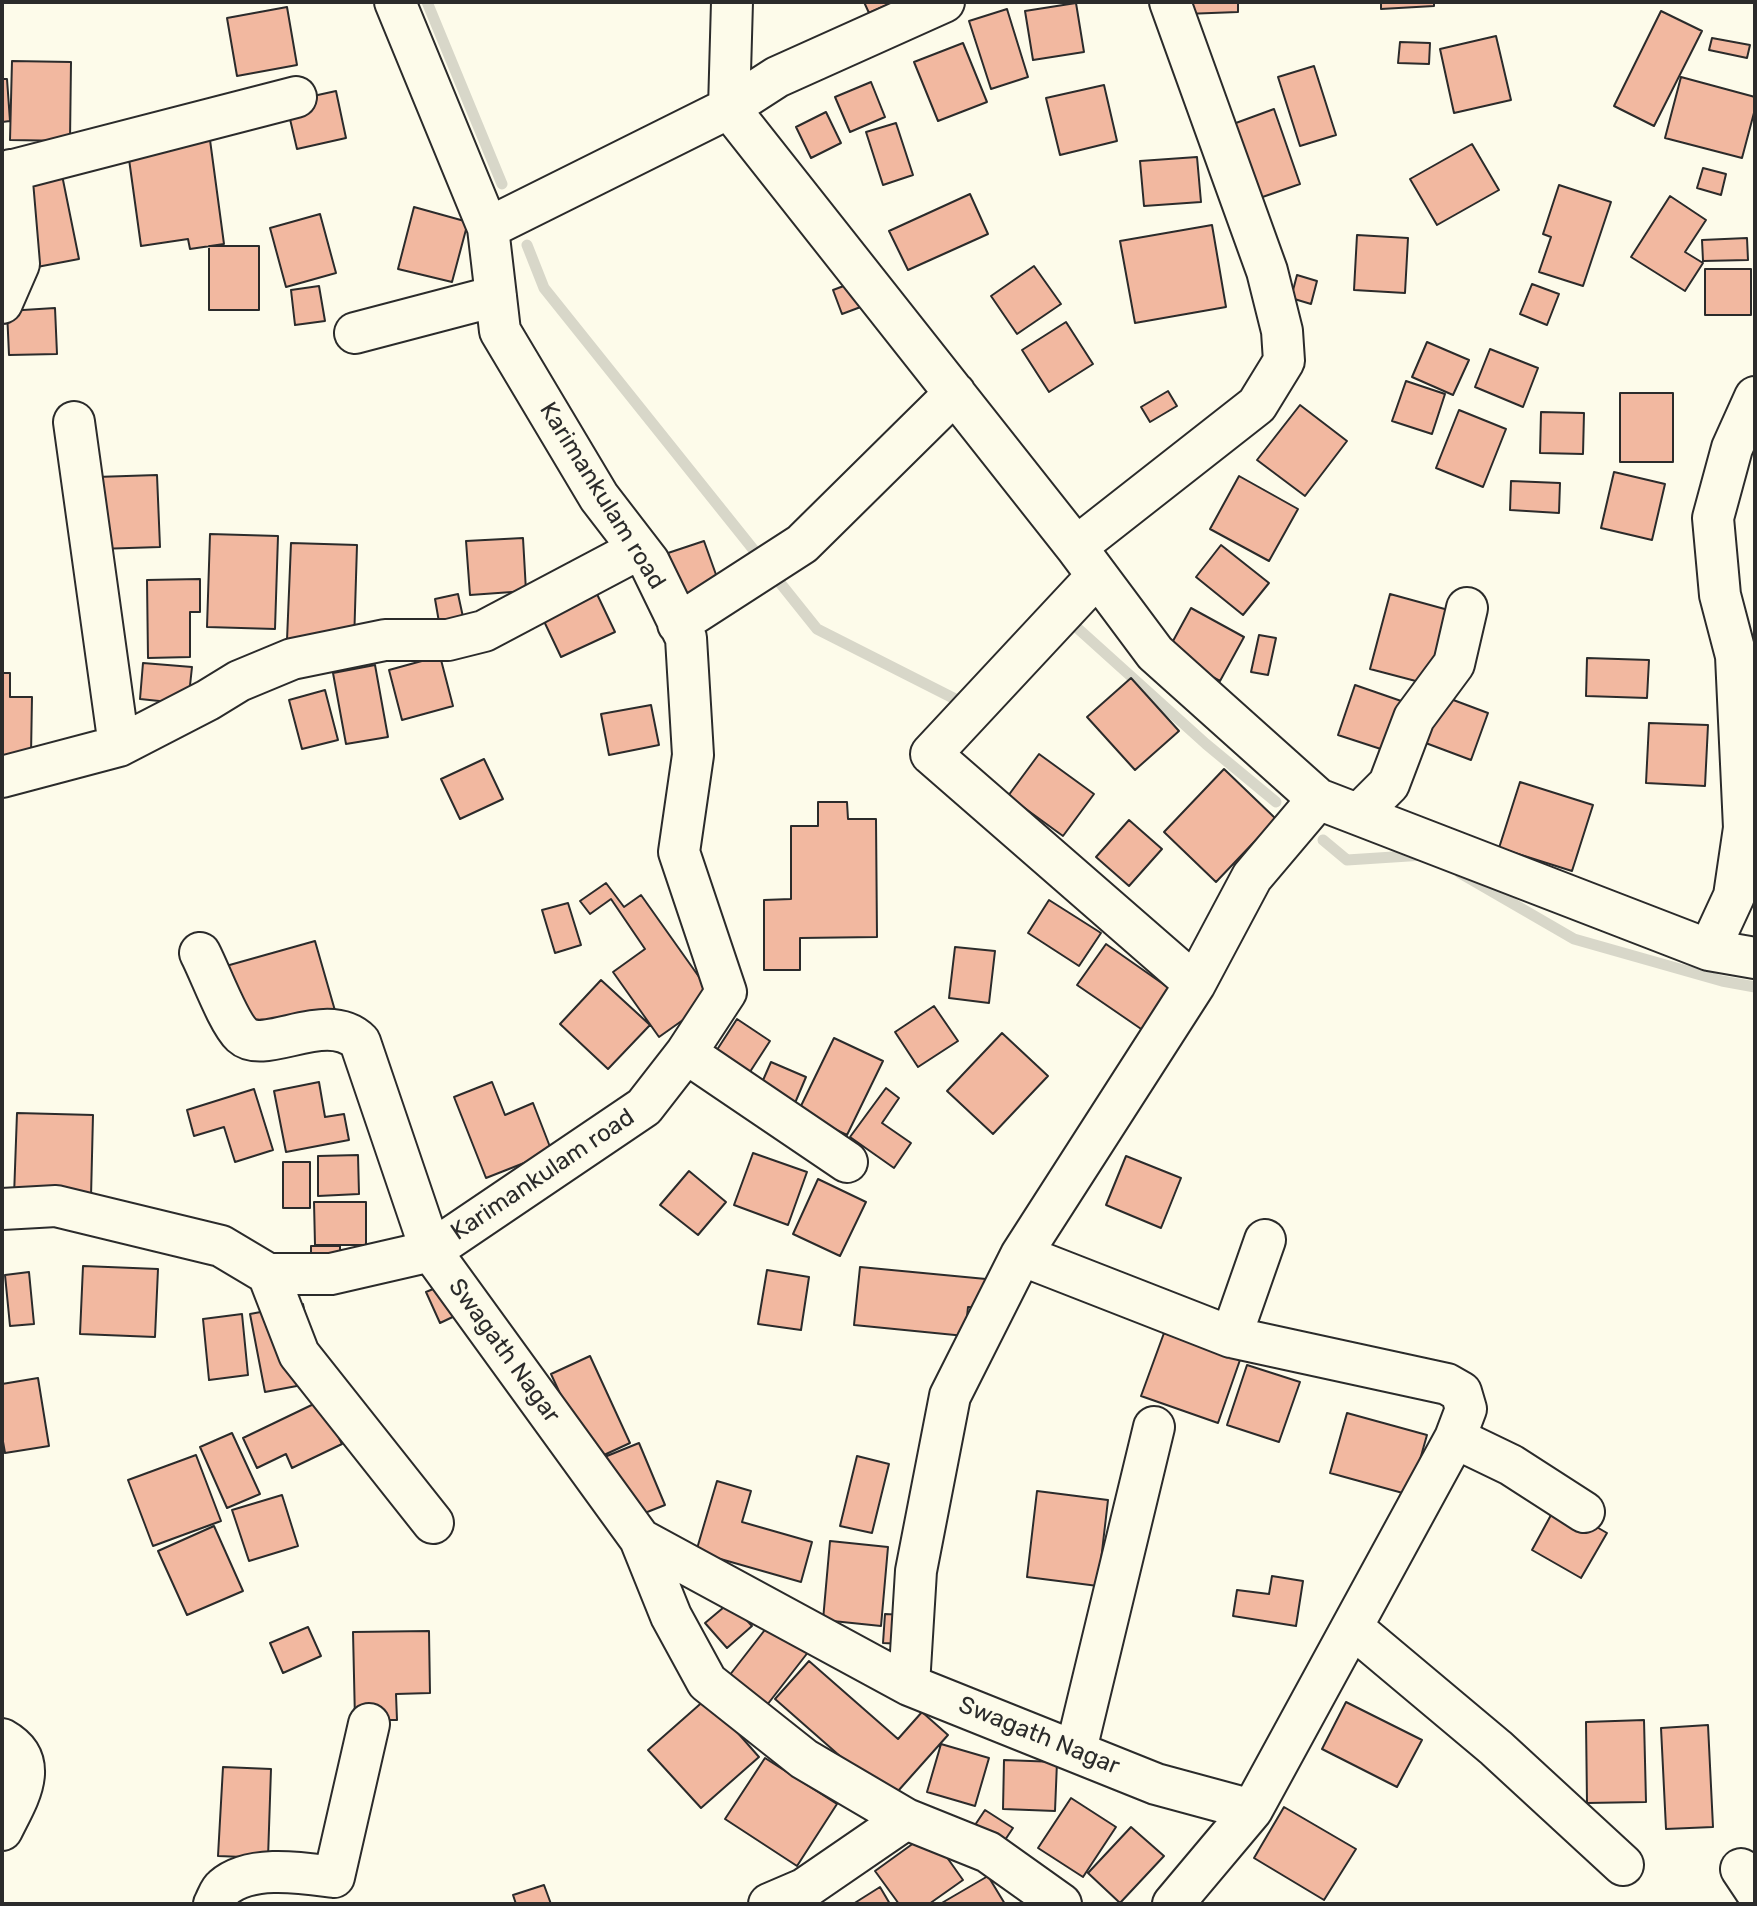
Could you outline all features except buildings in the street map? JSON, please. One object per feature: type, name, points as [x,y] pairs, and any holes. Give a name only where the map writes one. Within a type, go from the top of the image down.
[{"type":"street","name":"Karimankulam road","points":[[395,2],[488,228],[500,331],[599,497],[649,562],[686,638],[693,755],[679,852],[726,992],[686,1053],[644,1107],[431,1251]]},
{"type":"street","points":[[732,2],[729,108],[955,393],[1155,653],[1318,799],[1709,950],[1755,958]]},
{"type":"street","points":[[488,228],[729,108],[777,77],[944,2]]},
{"type":"street","points":[[1170,2],[1267,271],[1282,331],[1284,361],[1257,405],[1086,562],[931,754],[1195,984]]},
{"type":"street","points":[[2,303],[19,264],[7,171],[296,97]]},
{"type":"street","points":[[355,333],[496,296]]},
{"type":"street","points":[[678,624],[802,544],[955,393]]},
{"type":"street","points":[[1709,950],[1734,896],[1744,828],[1736,656],[1737,596],[1713,518],[1732,448],[1755,397]]},
{"type":"street","points":[[74,422],[119,746]]},
{"type":"street","points":[[2,777],[119,746],[239,681],[292,659],[385,640],[448,640],[484,631],[639,549]]},
{"type":"street","points":[[1359,814],[1389,784],[1414,718],[1454,664],[1467,608]]},
{"type":"street","points":[[909,1685],[916,1571],[950,1396],[1021,1255],[1195,984],[1252,877],[1318,799]]},
{"type":"street","name":"Swagath Nagar","points":[[200,953],[243,1035],[252,1040],[313,1030],[337,1030],[350,1032],[360,1042],[431,1251],[640,1539],[671,1616],[707,1682],[804,1759],[906,1819],[988,1852],[1061,1904]]},
{"type":"street","points":[[686,1053],[847,1162]]},
{"type":"street","points":[[2,1209],[56,1206],[86,1213],[221,1246],[268,1274],[331,1274],[431,1251]]},
{"type":"street","points":[[1231,1337],[1265,1240]]},
{"type":"street","points":[[1021,1255],[1231,1337],[1457,1388],[1466,1409],[1455,1438],[1252,1810],[1173,1904]]},
{"type":"street","points":[[268,1274],[299,1354],[433,1523]]},
{"type":"street","points":[[1076,1750],[1154,1427]]},
{"type":"street","points":[[1455,1438],[1511,1465],[1584,1512]]},
{"type":"street","name":"Swagath Nagar","points":[[640,1539],[909,1685],[1156,1784],[1252,1810]]},
{"type":"street","points":[[1353,1628],[1496,1748],[1623,1865]]},
{"type":"street","points":[[214,1904],[223,1888],[245,1877],[288,1871],[334,1891],[369,1724]]},
{"type":"street","points":[[2,1739],[16,1747],[25,1771],[23,1786],[2,1830]]},
{"type":"street","points":[[769,1904],[804,1889],[906,1819]]},
{"type":"waterway","points":[[427,2],[502,184]]},
{"type":"waterway","points":[[527,245],[544,288],[817,629],[967,705]]},
{"type":"waterway","points":[[1067,632],[1074,625],[1206,744],[1276,802]]},
{"type":"waterway","points":[[1323,840],[1347,860],[1424,855]]},
{"type":"waterway","points":[[1460,873],[1574,939],[1722,981],[1755,987]]}]
